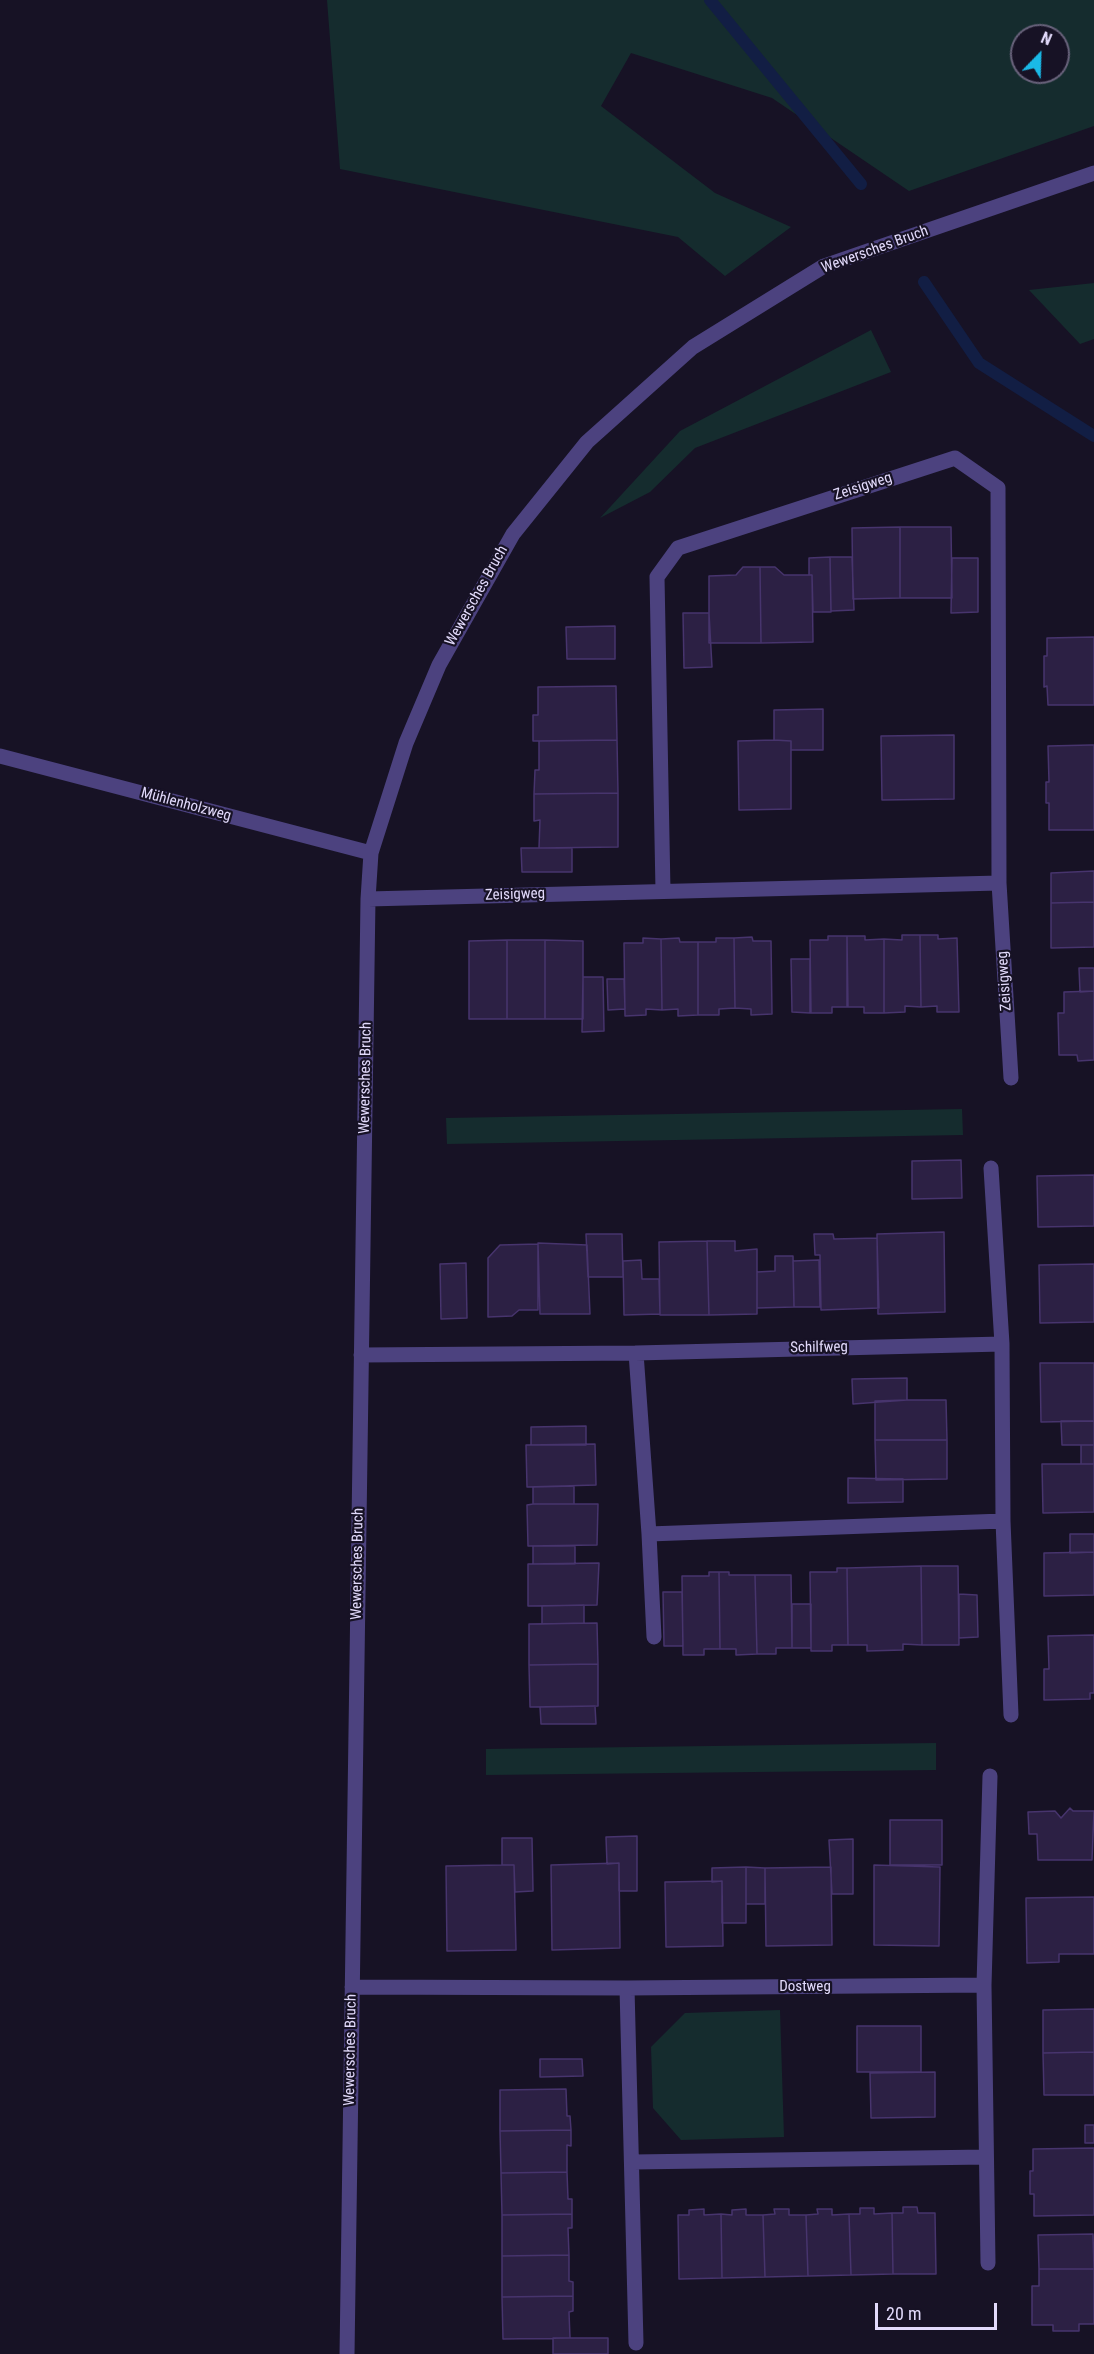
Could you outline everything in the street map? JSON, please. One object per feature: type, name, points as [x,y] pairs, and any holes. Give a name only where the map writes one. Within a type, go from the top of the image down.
[{"type":"street","name":"Wewersches Bruch","points":[[347,2354],[368,899],[371,853],[406,743],[439,665],[513,534],[587,442],[693,347],[824,266],[1094,173]]},
{"type":"street","name":"Zeisigweg","points":[[663,891],[657,577],[678,548],[955,458],[998,488],[999,884],[1011,1078]]},
{"type":"street","name":"Mühlenholzweg","points":[[0,756],[371,853]]},
{"type":"street","name":"Zeisigweg","points":[[368,899],[999,884]]},
{"type":"street","points":[[991,1168],[1002,1344],[1003,1521],[1011,1715]]},
{"type":"street","name":"Schilfweg","points":[[361,1355],[636,1353],[1002,1344]]},
{"type":"street","points":[[636,1353],[654,1637]]},
{"type":"street","points":[[649,1534],[1003,1521]]},
{"type":"street","points":[[988,2263],[984,1985],[990,1776]]},
{"type":"street","name":"Dostweg","points":[[352,1987],[627,1988],[984,1985]]},
{"type":"street","points":[[627,1988],[636,2343]]},
{"type":"street","points":[[633,2162],[986,2157]]},
{"type":"green space","points":[[327,0],[1094,0],[1094,126],[909,191],[772,98],[631,53],[601,106],[715,193],[791,227],[725,276],[678,237],[340,169]]},
{"type":"green space","points":[[1094,283],[1094,339],[1080,344],[1029,290]]},
{"type":"green space","points":[[871,330],[891,372],[695,448],[650,492],[600,518],[680,431]]},
{"type":"green space","points":[[962,1109],[963,1135],[447,1144],[446,1118]]},
{"type":"green space","points":[[936,1743],[936,1770],[486,1775],[486,1749]]},
{"type":"green space","points":[[780,2010],[784,2137],[681,2140],[653,2108],[651,2047],[685,2013]]},
{"type":"building","points":[[900,527],[900,598],[853,599],[852,528]]},
{"type":"building","points":[[900,527],[951,527],[952,598],[900,598]]},
{"type":"building","points":[[830,557],[831,612],[813,612],[809,558]]},
{"type":"building","points":[[830,557],[852,557],[854,610],[831,611]]},
{"type":"building","points":[[952,558],[978,558],[978,612],[951,613]]},
{"type":"building","points":[[743,567],[760,567],[761,643],[709,643],[709,576],[736,575]]},
{"type":"building","points":[[760,567],[775,567],[784,575],[812,575],[813,642],[761,643]]},
{"type":"building","points":[[683,613],[709,613],[712,667],[684,668]]},
{"type":"building","points":[[615,626],[615,659],[567,659],[566,627]]},
{"type":"building","points":[[1094,637],[1094,705],[1048,705],[1047,686],[1044,687],[1044,656],[1047,656],[1047,638]]},
{"type":"building","points":[[616,686],[617,740],[533,741],[533,715],[538,715],[538,687]]},
{"type":"building","points":[[823,709],[823,750],[791,750],[791,741],[774,740],[774,710]]},
{"type":"building","points":[[954,735],[954,799],[882,800],[881,736]]},
{"type":"building","points":[[617,740],[618,793],[534,794],[535,770],[539,770],[539,741]]},
{"type":"building","points":[[738,741],[791,741],[791,809],[739,810]]},
{"type":"building","points":[[1094,745],[1094,830],[1049,830],[1049,803],[1046,803],[1046,782],[1049,782],[1048,746]]},
{"type":"building","points":[[618,793],[618,847],[539,848],[540,820],[534,821],[534,794]]},
{"type":"building","points":[[521,848],[572,848],[572,872],[522,872]]},
{"type":"building","points":[[1094,871],[1094,902],[1051,903],[1051,873]]},
{"type":"building","points":[[1094,902],[1094,947],[1051,948],[1051,903]]},
{"type":"building","points":[[902,935],[920,935],[921,1007],[905,1006],[905,1012],[884,1013],[884,939],[902,940]]},
{"type":"building","points":[[920,935],[938,935],[938,939],[957,938],[959,1012],[937,1012],[937,1006],[921,1007]]},
{"type":"building","points":[[828,936],[847,936],[847,1007],[832,1007],[832,1013],[811,1013],[810,940],[828,940]]},
{"type":"building","points":[[847,936],[865,936],[865,940],[884,939],[884,1013],[864,1013],[864,1007],[848,1007]]},
{"type":"building","points":[[752,937],[753,941],[771,941],[772,1014],[751,1015],[751,1009],[735,1008],[734,938]]},
{"type":"building","points":[[643,938],[661,939],[662,1010],[646,1009],[646,1015],[625,1016],[624,943],[643,943]]},
{"type":"building","points":[[679,938],[680,942],[698,942],[698,1015],[678,1016],[678,1009],[662,1010],[661,939]]},
{"type":"building","points":[[716,938],[734,938],[735,1008],[719,1009],[719,1015],[698,1015],[698,942],[716,942]]},
{"type":"building","points":[[507,940],[507,1019],[469,1019],[469,941]]},
{"type":"building","points":[[507,940],[545,940],[545,1019],[507,1019]]},
{"type":"building","points":[[545,940],[583,941],[583,1019],[545,1019]]},
{"type":"building","points":[[791,959],[810,959],[810,1013],[792,1012]]},
{"type":"building","points":[[1079,968],[1094,968],[1094,991],[1080,992]]},
{"type":"building","points":[[583,977],[603,977],[604,1031],[582,1032]]},
{"type":"building","points":[[607,979],[624,979],[625,1009],[608,1010]]},
{"type":"building","points":[[1094,991],[1094,1060],[1078,1061],[1077,1055],[1059,1055],[1058,1013],[1064,1013],[1064,992]]},
{"type":"building","points":[[961,1160],[962,1198],[912,1199],[912,1161]]},
{"type":"building","points":[[1094,1175],[1094,1226],[1038,1227],[1037,1176]]},
{"type":"building","points":[[944,1232],[945,1312],[878,1314],[877,1234]]},
{"type":"building","points":[[586,1234],[622,1234],[623,1277],[588,1277]]},
{"type":"building","points":[[814,1234],[833,1234],[834,1239],[877,1238],[879,1308],[821,1310],[820,1255],[815,1255]]},
{"type":"building","points":[[707,1241],[709,1315],[660,1315],[659,1242]]},
{"type":"building","points":[[707,1241],[735,1241],[735,1251],[757,1249],[757,1314],[709,1315]]},
{"type":"building","points":[[538,1243],[587,1245],[590,1314],[540,1314]]},
{"type":"building","points":[[538,1244],[538,1310],[519,1310],[512,1316],[488,1317],[488,1258],[500,1245]]},
{"type":"building","points":[[775,1256],[793,1256],[794,1307],[757,1308],[757,1272],[775,1271]]},
{"type":"building","points":[[641,1260],[642,1279],[659,1279],[660,1314],[624,1315],[623,1261]]},
{"type":"building","points":[[819,1260],[820,1307],[794,1307],[793,1261]]},
{"type":"building","points":[[466,1263],[467,1318],[441,1319],[440,1264]]},
{"type":"building","points":[[1094,1264],[1094,1322],[1040,1323],[1039,1265]]},
{"type":"building","points":[[1040,1363],[1094,1363],[1094,1421],[1041,1422]]},
{"type":"building","points":[[907,1378],[907,1400],[853,1404],[852,1379]]},
{"type":"building","points":[[946,1400],[947,1440],[875,1440],[875,1401]]},
{"type":"building","points":[[1061,1421],[1094,1421],[1094,1445],[1062,1445]]},
{"type":"building","points":[[586,1426],[586,1445],[531,1445],[531,1427]]},
{"type":"building","points":[[875,1440],[947,1440],[947,1479],[876,1480]]},
{"type":"building","points":[[595,1444],[596,1485],[527,1487],[526,1445]]},
{"type":"building","points":[[1081,1445],[1094,1445],[1094,1464],[1081,1464]]},
{"type":"building","points":[[1042,1464],[1094,1464],[1094,1512],[1043,1513]]},
{"type":"building","points":[[848,1478],[903,1479],[903,1502],[848,1503]]},
{"type":"building","points":[[574,1486],[574,1504],[533,1504],[533,1487]]},
{"type":"building","points":[[598,1504],[597,1545],[528,1546],[527,1505]]},
{"type":"building","points":[[1070,1534],[1094,1534],[1094,1552],[1070,1553]]},
{"type":"building","points":[[533,1546],[575,1546],[575,1564],[533,1564]]},
{"type":"building","points":[[1094,1552],[1094,1595],[1044,1596],[1044,1553]]},
{"type":"building","points":[[599,1563],[597,1605],[528,1606],[528,1564]]},
{"type":"building","points":[[921,1566],[922,1645],[903,1644],[903,1650],[867,1651],[867,1645],[848,1645],[847,1568]]},
{"type":"building","points":[[921,1566],[958,1566],[959,1645],[922,1645]]},
{"type":"building","points":[[837,1568],[847,1568],[848,1645],[832,1645],[832,1651],[811,1651],[810,1572],[837,1572]]},
{"type":"building","points":[[709,1572],[719,1572],[720,1649],[704,1649],[704,1655],[683,1655],[682,1576],[709,1576]]},
{"type":"building","points":[[719,1572],[729,1572],[729,1575],[755,1575],[757,1654],[736,1655],[736,1649],[720,1649]]},
{"type":"building","points":[[755,1575],[791,1575],[792,1648],[776,1648],[776,1654],[757,1654]]},
{"type":"building","points":[[663,1592],[682,1592],[683,1646],[664,1646]]},
{"type":"building","points":[[959,1594],[977,1595],[978,1637],[959,1638]]},
{"type":"building","points":[[792,1604],[811,1604],[811,1648],[792,1648]]},
{"type":"building","points":[[584,1605],[584,1623],[542,1624],[542,1606]]},
{"type":"building","points":[[597,1623],[598,1664],[529,1665],[529,1624]]},
{"type":"building","points":[[1094,1635],[1094,1693],[1090,1693],[1090,1699],[1044,1700],[1044,1669],[1049,1669],[1048,1636]]},
{"type":"building","points":[[598,1664],[598,1706],[530,1707],[529,1665]]},
{"type":"building","points":[[595,1706],[596,1724],[541,1724],[540,1707]]},
{"type":"building","points":[[1070,1808],[1073,1811],[1094,1811],[1092,1860],[1038,1860],[1037,1834],[1029,1834],[1028,1812],[1055,1811],[1061,1818]]},
{"type":"building","points":[[890,1820],[942,1820],[942,1865],[890,1865]]},
{"type":"building","points":[[637,1836],[637,1891],[619,1891],[619,1863],[607,1864],[606,1837]]},
{"type":"building","points":[[502,1838],[532,1838],[533,1891],[515,1892],[514,1865],[502,1865]]},
{"type":"building","points":[[853,1839],[853,1894],[832,1894],[829,1840]]},
{"type":"building","points":[[619,1863],[620,1948],[552,1950],[551,1865]]},
{"type":"building","points":[[514,1865],[516,1950],[447,1951],[446,1866]]},
{"type":"building","points":[[874,1865],[940,1867],[939,1946],[874,1945]]},
{"type":"building","points":[[746,1867],[746,1923],[722,1923],[722,1881],[712,1882],[712,1868]]},
{"type":"building","points":[[746,1867],[765,1868],[765,1904],[746,1904]]},
{"type":"building","points":[[831,1867],[832,1945],[766,1946],[765,1868]]},
{"type":"building","points":[[722,1881],[723,1946],[666,1947],[665,1882]]},
{"type":"building","points":[[1094,1897],[1094,1954],[1059,1954],[1059,1962],[1027,1963],[1026,1898]]},
{"type":"building","points":[[1094,2009],[1094,2052],[1043,2053],[1043,2010]]},
{"type":"building","points":[[857,2026],[921,2026],[921,2072],[857,2072]]},
{"type":"building","points":[[1094,2052],[1094,2095],[1044,2095],[1043,2053]]},
{"type":"building","points":[[540,2059],[582,2059],[583,2076],[540,2077]]},
{"type":"building","points":[[935,2072],[935,2117],[871,2118],[870,2073]]},
{"type":"building","points":[[566,2089],[567,2116],[570,2116],[571,2130],[500,2131],[500,2090]]},
{"type":"building","points":[[1085,2125],[1094,2125],[1094,2143],[1085,2143]]},
{"type":"building","points":[[571,2130],[571,2146],[567,2145],[567,2172],[501,2173],[500,2131]]},
{"type":"building","points":[[1094,2148],[1094,2215],[1034,2216],[1034,2194],[1030,2194],[1033,2149]]},
{"type":"building","points":[[567,2172],[568,2199],[572,2199],[572,2214],[502,2215],[501,2173]]},
{"type":"building","points":[[903,2207],[917,2207],[918,2213],[935,2213],[936,2274],[893,2274],[892,2213],[903,2213]]},
{"type":"building","points":[[860,2208],[874,2208],[874,2214],[892,2213],[893,2274],[851,2275],[849,2214],[860,2214]]},
{"type":"building","points":[[704,2209],[704,2215],[721,2214],[722,2278],[679,2279],[678,2215],[689,2215],[689,2210]]},
{"type":"building","points":[[746,2209],[746,2215],[763,2215],[765,2277],[722,2278],[721,2214],[732,2215],[732,2210]]},
{"type":"building","points":[[774,2209],[789,2209],[789,2215],[806,2215],[808,2276],[765,2277],[763,2215],[775,2214]]},
{"type":"building","points":[[817,2209],[832,2209],[832,2215],[849,2214],[851,2275],[808,2276],[806,2215],[818,2214]]},
{"type":"building","points":[[572,2214],[572,2228],[568,2228],[569,2255],[502,2256],[502,2215]]},
{"type":"building","points":[[1093,2234],[1094,2269],[1039,2269],[1038,2235]]},
{"type":"building","points":[[569,2255],[569,2281],[573,2282],[573,2296],[502,2297],[502,2256]]},
{"type":"building","points":[[1039,2269],[1094,2269],[1094,2324],[1079,2324],[1079,2331],[1053,2331],[1053,2325],[1032,2325],[1032,2286],[1039,2286]]},
{"type":"building","points":[[573,2296],[573,2311],[569,2312],[570,2338],[503,2339],[502,2297]]},
{"type":"building","points":[[553,2338],[608,2338],[608,2354],[553,2354]]},
{"type":"waterway","points":[[710,0],[861,184]]},
{"type":"waterway","points":[[924,282],[979,363],[1094,436]]}]
